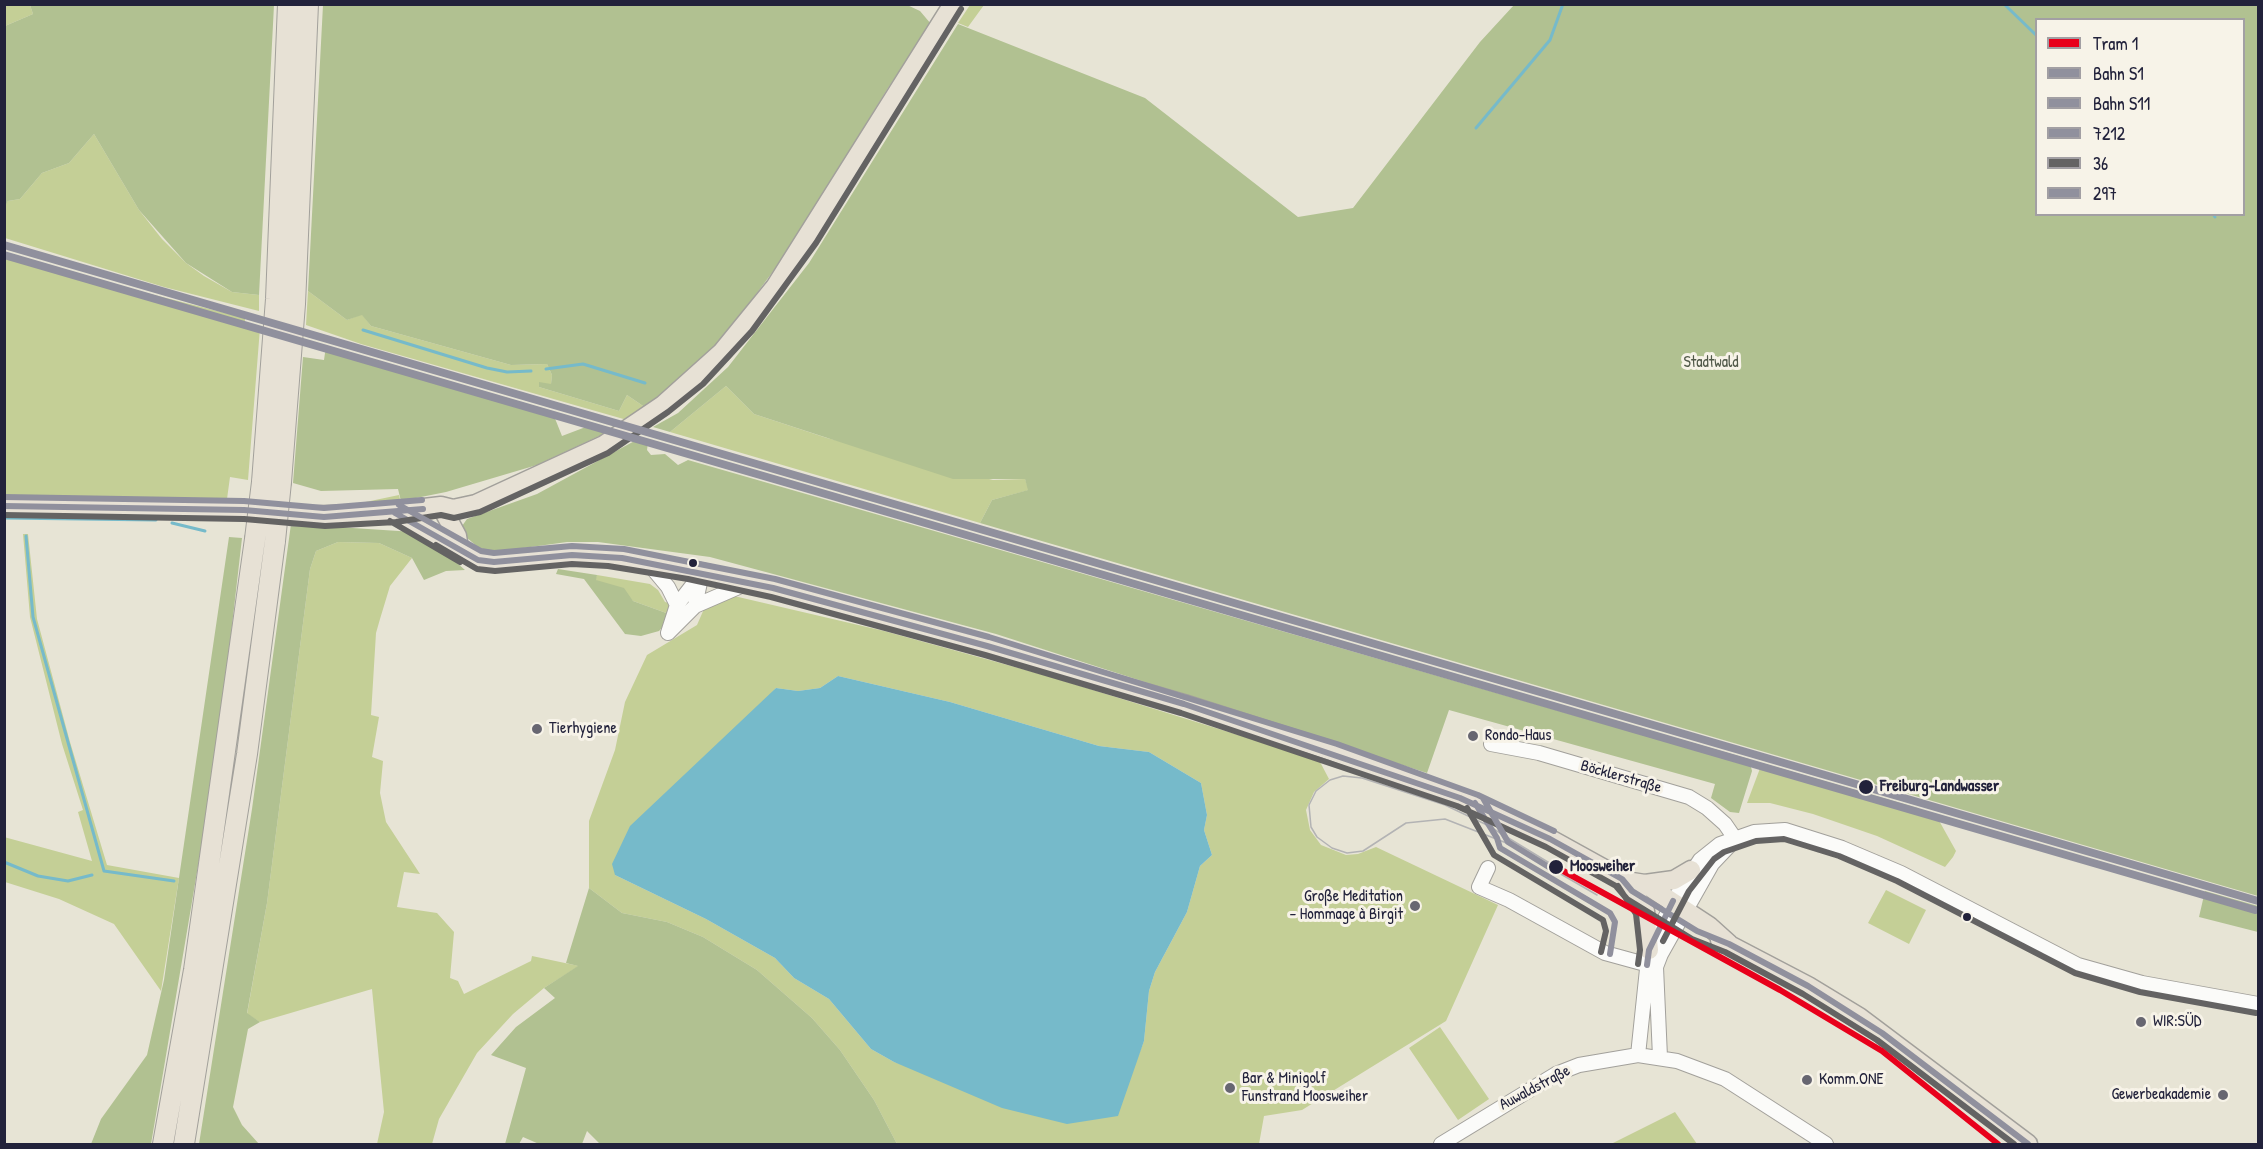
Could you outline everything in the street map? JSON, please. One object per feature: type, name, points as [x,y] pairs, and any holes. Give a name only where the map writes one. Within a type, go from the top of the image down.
[{"type":"highway","points":[[272,482],[273,346],[288,4]]},
{"type":"highway","points":[[184,1144],[247,754],[265,540],[292,351],[308,4]]},
{"type":"highway","points":[[163,1144],[265,540]]},
{"type":"main road","points":[[292,516],[395,513],[441,506],[453,509],[476,504],[498,492],[560,467],[604,444],[663,405],[722,352],[775,287],[953,4]]},
{"type":"main road","points":[[4,506],[244,510]]},
{"type":"main road","points":[[441,506],[436,521],[441,537]]},
{"type":"main road","points":[[441,506],[457,536],[459,548]]},
{"type":"main road","points":[[395,513],[478,560],[494,562],[572,555],[622,558],[748,583],[987,646],[1184,704],[1334,753],[1492,811],[1550,839],[1634,885],[1677,911],[1702,934],[1729,944],[1808,986],[1859,1017],[2028,1144]]},
{"type":"main road","points":[[1634,885],[1674,880],[1691,870]]},
{"type":"main road","points":[[1634,885],[1645,911],[1651,961]]},
{"type":"street","points":[[648,563],[668,587],[678,604]]},
{"type":"street","points":[[702,573],[678,604],[668,633],[695,606],[748,583]]},
{"type":"street","points":[[695,606],[702,573]]},
{"type":"street","name":"Böcklerstraße","points":[[1491,744],[1539,753],[1689,797],[1725,824],[1736,840]]},
{"type":"street","points":[[1638,1055],[1651,961],[1677,911],[1691,870],[1720,844],[1754,832],[1769,830],[1808,836],[1901,873],[2078,965],[2142,983],[2259,1004]]},
{"type":"street","points":[[1677,911],[1712,864],[1736,840]]},
{"type":"street","points":[[1488,868],[1479,887],[1509,900],[1605,953],[1651,961]]},
{"type":"street","points":[[1651,961],[1660,1057]]},
{"type":"street","name":"Auwaldstraße","points":[[1441,1144],[1456,1141],[1556,1074],[1579,1065],[1638,1055],[1677,1060],[1725,1079],[1827,1144]]},
{"type":"green space","points":[[905,4],[920,11],[931,24],[888,88],[788,251],[723,339],[646,408],[627,395],[619,411],[539,387],[539,382],[551,384],[552,375],[547,364],[511,365],[371,326],[362,315],[347,320],[308,291],[323,5]]},
{"type":"green space","points":[[5,5],[30,5],[33,14],[5,26]]},
{"type":"green space","points":[[30,5],[274,5],[259,295],[232,292],[186,263],[139,210],[94,134],[69,163],[42,173],[20,199],[8,201],[5,206],[5,26],[33,14]]},
{"type":"green space","points":[[970,5],[984,5],[968,27],[958,23]]},
{"type":"green space","name":"Stadtwald","points":[[1514,5],[2258,5],[2258,896],[980,523],[992,500],[1028,490],[1025,479],[953,479],[754,414],[726,386],[670,432],[653,427],[678,413],[728,367],[809,263],[958,24],[1145,98],[1298,217],[1353,208],[1480,42]]},
{"type":"green space","points":[[94,134],[139,210],[162,239],[186,263],[204,276],[232,292],[259,295],[259,311],[164,287],[5,238],[4,206],[8,201],[20,199],[42,173],[69,163]]},
{"type":"green space","points":[[5,257],[245,318],[245,324],[260,328],[248,480],[230,477],[227,499],[5,497]]},
{"type":"green space","points":[[308,291],[347,320],[362,314],[371,326],[511,365],[547,364],[552,375],[551,385],[539,387],[619,411],[627,395],[646,408],[627,420],[361,344],[306,325]]},
{"type":"green space","points":[[326,346],[552,411],[562,436],[591,425],[610,431],[537,465],[446,492],[401,501],[398,489],[321,491],[293,483],[303,357],[324,360]]},
{"type":"green space","points":[[726,386],[754,414],[827,438],[993,480],[1025,479],[1029,490],[992,500],[980,523],[670,432]]},
{"type":"green space","points":[[640,438],[648,442],[647,450],[651,455],[665,454],[678,465],[688,460],[1719,757],[1672,737],[1749,759],[1752,771],[1739,813],[1730,812],[1711,798],[1715,784],[1449,710],[1427,773],[996,634],[710,557],[598,542],[567,542],[494,552],[480,549],[465,536],[462,526],[467,519],[537,494]]},
{"type":"green space","points":[[399,495],[401,504],[375,508],[307,507],[356,504]]},
{"type":"green space","points":[[291,524],[414,532],[430,539],[465,570],[446,571],[424,580],[412,558],[379,543],[338,542],[316,551],[310,569],[267,903],[247,1013],[260,1022],[248,1029],[233,1107],[242,1125],[259,1144],[199,1144],[252,809]]},
{"type":"green space","points":[[23,534],[28,534],[37,619],[70,742],[107,865],[179,878],[161,991],[114,924],[59,899],[5,882],[4,837],[92,861],[78,812],[83,810],[62,744],[30,617]]},
{"type":"green space","points":[[229,537],[242,538],[218,748],[151,1144],[91,1144],[101,1119],[147,1055],[164,980]]},
{"type":"green space","points":[[338,542],[379,543],[412,558],[390,586],[376,633],[371,715],[379,717],[372,757],[383,761],[380,793],[386,822],[420,874],[404,872],[397,907],[437,913],[454,932],[450,978],[458,981],[464,994],[531,961],[532,956],[579,966],[544,988],[513,1014],[477,1053],[439,1119],[432,1144],[377,1144],[384,1112],[372,989],[260,1022],[247,1014],[267,903],[310,569],[316,551]]},
{"type":"green space","points":[[558,569],[597,575],[596,580],[624,588],[633,601],[669,614],[666,623],[659,631],[641,636],[625,634],[584,579],[556,574]]},
{"type":"green space","points":[[597,575],[650,584],[658,590],[665,602],[669,603],[669,614],[633,601],[595,580]]},
{"type":"green space","points":[[734,596],[884,631],[1051,677],[1319,760],[1329,779],[1314,792],[1306,810],[1310,830],[1321,845],[1346,855],[1358,854],[1376,847],[1498,905],[1446,1021],[1302,1110],[1264,1116],[1259,1144],[897,1144],[874,1100],[840,1050],[812,1018],[757,970],[703,937],[667,922],[622,913],[589,888],[589,821],[615,750],[625,702],[647,655],[697,625],[704,609]],"holes":[[[838,676],[950,702],[1099,746],[1149,752],[1201,783],[1207,815],[1204,830],[1212,855],[1200,866],[1187,912],[1155,972],[1149,991],[1144,1041],[1131,1074],[912,1067],[894,1062],[871,1049],[829,999],[794,978],[775,958],[706,919],[615,875],[776,688],[798,691],[820,688]]]},
{"type":"green space","points":[[1762,763],[1918,808],[1921,813],[1937,817],[1956,851],[1945,867],[1877,836],[1813,814],[1770,803],[1747,803]]},
{"type":"green space","points":[[589,888],[622,913],[667,922],[703,937],[757,970],[812,1018],[840,1050],[874,1100],[897,1144],[600,1144],[587,1131],[582,1144],[539,1144],[523,1137],[519,1144],[505,1144],[526,1068],[491,1055],[516,1027],[555,998],[544,988],[578,966],[566,963]]},
{"type":"green space","points":[[1886,890],[1926,910],[1909,944],[1868,923]]},
{"type":"green space","points":[[2205,891],[2258,906],[2258,932],[2199,917]]},
{"type":"green space","points":[[1440,1027],[1489,1099],[1458,1120],[1409,1048]]},
{"type":"green space","points":[[1675,1112],[1697,1144],[1611,1144]]},
{"type":"water","points":[[838,676],[950,702],[1099,746],[1149,752],[1201,783],[1207,815],[1204,830],[1212,855],[1200,866],[1187,912],[1155,972],[1149,991],[1144,1041],[1118,1116],[1067,1124],[1002,1108],[894,1062],[871,1049],[829,999],[794,978],[775,958],[706,919],[615,875],[612,864],[630,826],[776,688],[798,691],[820,688]]},
{"type":"waterway","points":[[1476,128],[1550,40],[1563,4]]},
{"type":"waterway","points":[[2004,4],[2035,34]]},
{"type":"waterway","points":[[363,330],[487,368],[507,372],[531,371]]},
{"type":"waterway","points":[[546,369],[583,364],[645,383]]},
{"type":"waterway","points":[[4,518],[156,520]]},
{"type":"waterway","points":[[172,523],[205,531]]},
{"type":"waterway","points":[[26,536],[33,617],[104,871],[174,881]]},
{"type":"waterway","points":[[4,862],[38,876],[68,881],[92,875]]},
{"type":"tram line","points":[[1556,867],[1487,825],[1445,805],[1362,778],[1343,776],[1330,780],[1316,791],[1309,805],[1311,827],[1317,837],[1332,848],[1347,853],[1363,851],[1406,823],[1445,819],[1509,844],[1597,895]]},
{"type":"tram line","name":"1","points":[[1556,867],[1780,990],[1882,1051],[1998,1144]]},
{"type":"rail line","name":"S1","points":[[4,245],[2258,901]]},
{"type":"rail line","name":"S11","points":[[4,255],[2255,910]]},
{"type":"transit line","name":"36","points":[[4,515],[244,519],[325,526],[396,522],[441,515],[454,518],[480,512],[608,453],[668,412],[703,384],[752,331],[816,243],[961,9]]},
{"type":"transit line","name":"297","points":[[4,497],[244,501],[324,508],[422,500]]},
{"type":"transit line","name":"297","points":[[399,505],[481,551],[494,553],[572,546],[624,549],[775,579],[989,637],[1337,744],[1478,795],[1554,831]]},
{"type":"transit line","name":"7212","points":[[4,506],[244,510],[324,517],[423,509]]},
{"type":"transit line","name":"7212","points":[[395,513],[478,560],[494,562],[572,555],[622,558],[773,588],[987,646],[1184,704],[1460,798],[1550,839],[1622,879],[1632,891],[1697,931],[1729,944],[1808,986],[1882,1033],[2028,1144]]},
{"type":"transit line","name":"36","points":[[390,521],[460,562]]},
{"type":"transit line","name":"36","points":[[436,545],[477,569],[495,571],[572,564],[608,566],[688,579],[771,597],[985,655],[1181,713],[1457,806],[1546,847],[1616,886],[1627,899],[1692,939],[1725,952],[1803,994],[1877,1040],[2014,1144]]},
{"type":"transit line","name":"297","points":[[1483,798],[1508,842],[1552,869]]},
{"type":"transit line","name":"7212","points":[[1475,803],[1497,838],[1500,848],[1610,913],[1615,922],[1610,954]]},
{"type":"transit line","name":"36","points":[[1467,808],[1494,855],[1603,920],[1606,931],[1601,952]]},
{"type":"transit line","name":"36","points":[[1663,941],[1689,891],[1714,859],[1724,852],[1756,841],[1784,839],[1839,856],[1897,881],[2075,973],[2140,992],[2256,1013]]},
{"type":"transit line","name":"36","points":[[1618,886],[1636,914],[1640,950],[1638,964]]},
{"type":"transit line","name":"7212","points":[[1647,965],[1649,950],[1673,901]]},
{"type":"place","name":"Tierhygiene","points":[[537,729]]},
{"type":"place","name":"Rondo-Haus","points":[[1473,736]]},
{"type":"place","name":"Freiburg-Landwasser","points":[[1866,787]]},
{"type":"place","name":"Moosweiher","points":[[1556,867]]},
{"type":"place","name":"Große Meditation – Hommage à Birgit","points":[[1415,906]]},
{"type":"place","name":"WIR:SÜD","points":[[2141,1022]]},
{"type":"place","name":"Komm.ONE","points":[[1807,1080]]},
{"type":"place","name":"Bar & Minigolf Funstrand Moosweiher","points":[[1230,1088]]},
{"type":"place","name":"Gewerbeakademie","points":[[2223,1095]]}]
